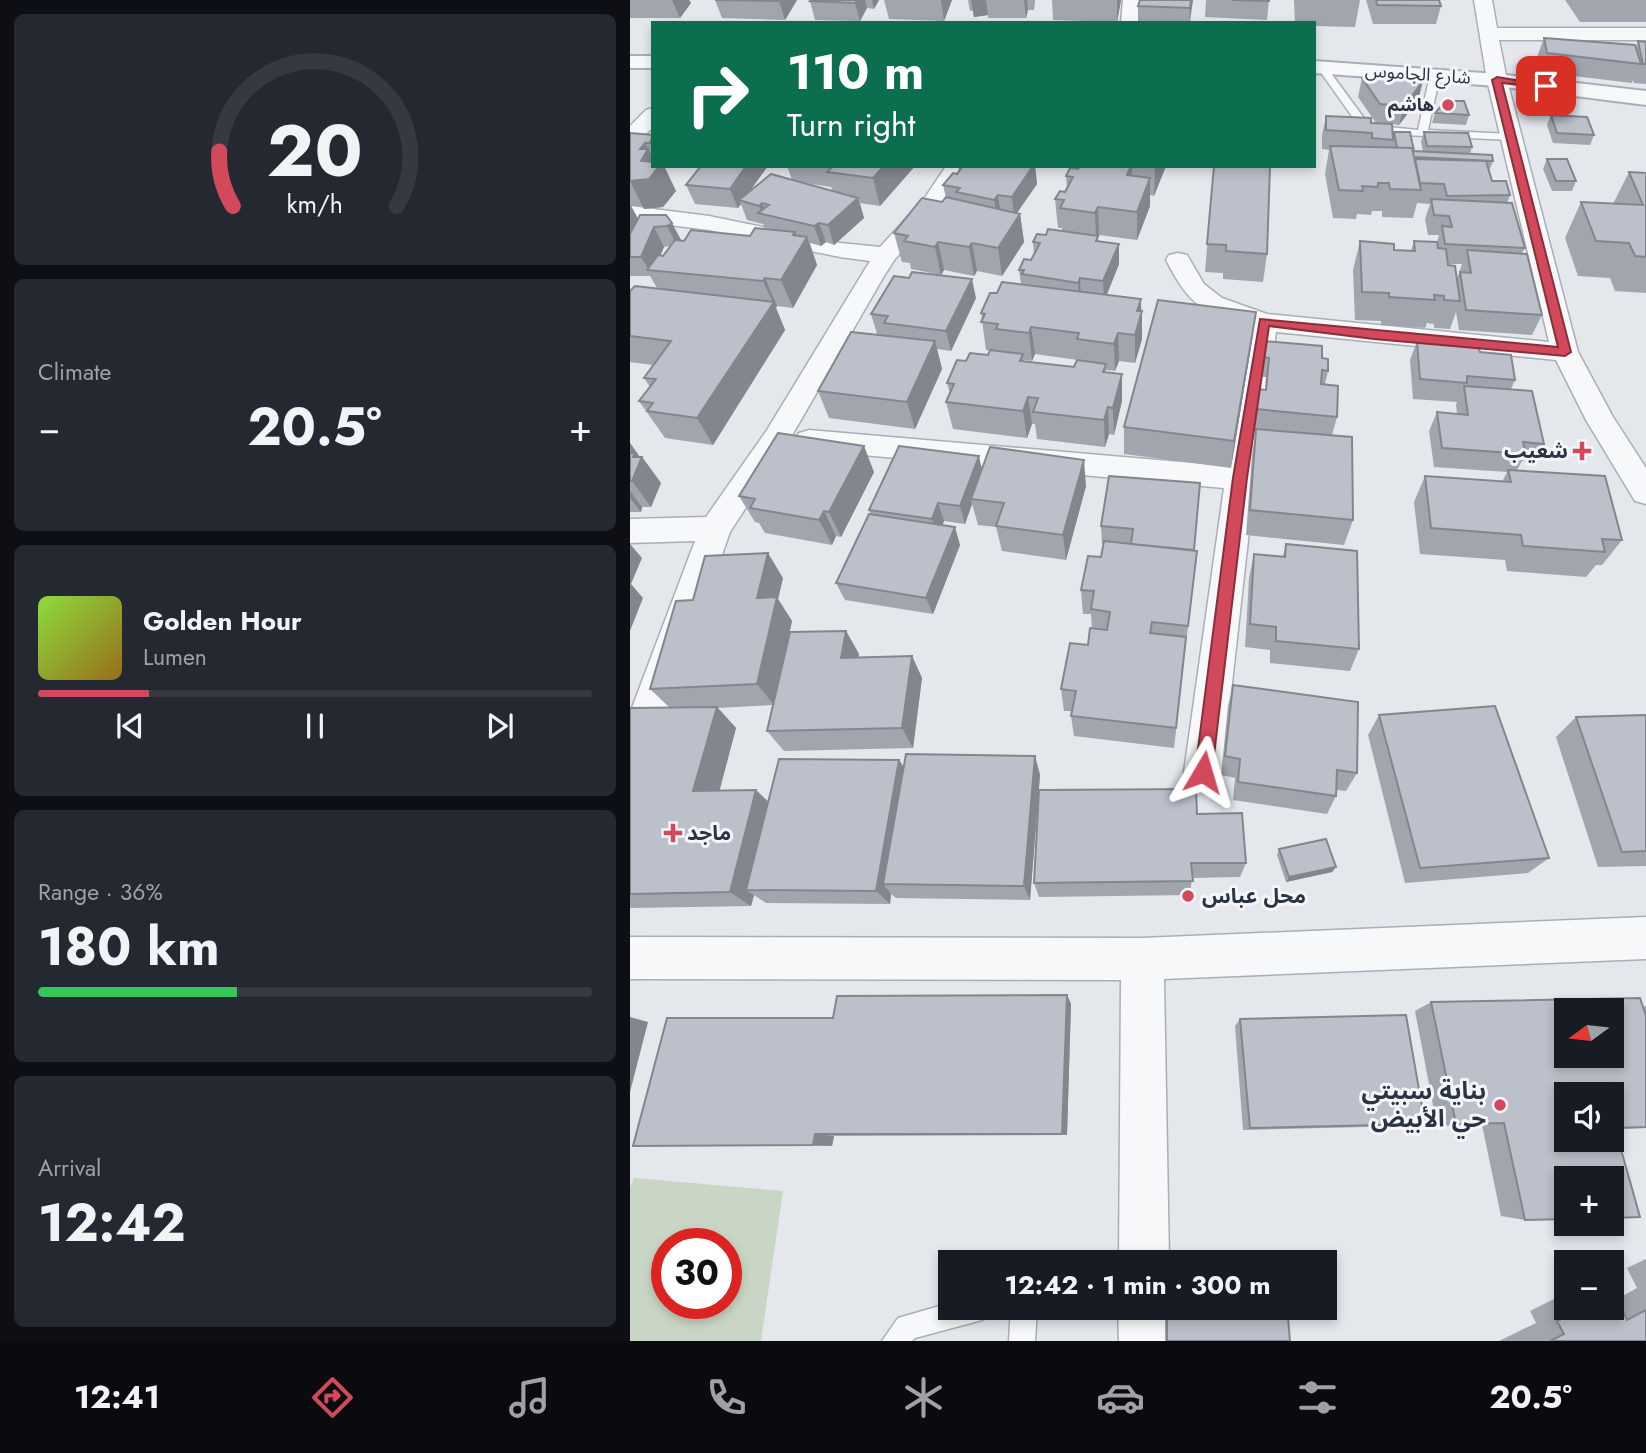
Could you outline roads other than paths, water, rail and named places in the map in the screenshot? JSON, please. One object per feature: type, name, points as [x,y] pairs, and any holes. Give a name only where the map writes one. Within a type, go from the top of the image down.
[{"type":"street","points":[[1130,21],[1132,0]]},
{"type":"street","points":[[1483,0],[1497,80],[1565,352],[1600,420],[1646,492]]},
{"type":"street","points":[[1490,34],[1646,34]]},
{"type":"street","points":[[630,62],[651,62]]},
{"type":"street","name":"شارع الجاموس","points":[[1318,67],[1497,80],[1646,97]]},
{"type":"street","points":[[630,139],[651,116]]},
{"type":"street","points":[[630,763],[715,528],[777,438],[886,255],[933,203],[956,168]]},
{"type":"street","points":[[630,213],[709,223],[840,250],[886,255]]},
{"type":"street","points":[[1178,260],[1194,289],[1213,304],[1264,322],[1565,352]]},
{"type":"street","points":[[1203,772],[1240,478],[1264,322]]},
{"type":"street","points":[[777,438],[1240,478]]},
{"type":"street","points":[[630,531],[715,528]]},
{"type":"street","points":[[630,958],[1142,959],[1646,938]]},
{"type":"street","points":[[1142,959],[1144,1250]]},
{"type":"street","points":[[1144,1320],[1145,1341]]},
{"type":"lane","points":[[1318,67],[1365,127],[1382,131],[1511,137]]},
{"type":"lane","points":[[1422,133],[1435,75]]},
{"type":"lane","points":[[895,1341],[907,1327],[938,1319]]},
{"type":"lane","points":[[1022,1341],[1023,1320]]},
{"type":"place","name":"هاشم","points":[[1448,105]]},
{"type":"place","name":"شعيب","points":[[1582,451]]},
{"type":"place","name":"ماجد","points":[[673,833]]},
{"type":"place","name":"محل عباس","points":[[1188,896]]},
{"type":"place","name":"بناية سبيتي حي الأبيض","points":[[1500,1105]]}]
